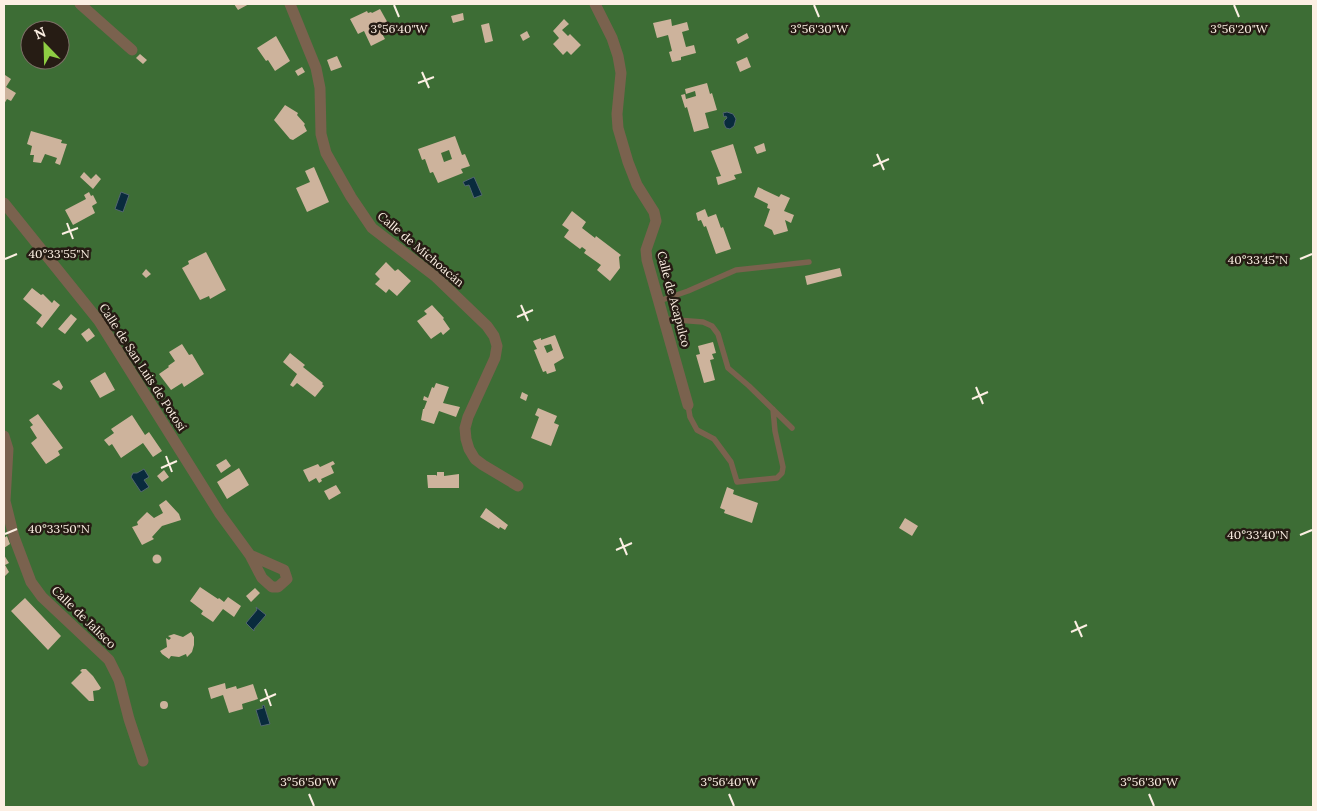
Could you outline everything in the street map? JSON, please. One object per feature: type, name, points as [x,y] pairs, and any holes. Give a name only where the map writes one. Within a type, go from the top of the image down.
[{"type":"street","points":[[80,4],[132,50]]},
{"type":"street","name":"Calle de Michoacán","points":[[290,4],[316,68],[320,88],[321,134],[326,153],[351,197],[372,228],[436,277],[487,326],[494,336],[497,346],[495,358],[468,417],[466,440],[475,459],[483,466],[518,486]]},
{"type":"street","name":"Calle de Acapulco","points":[[595,4],[612,38],[618,56],[621,73],[617,114],[618,128],[637,185],[654,212],[656,221],[646,250],[647,260],[688,405]]},
{"type":"street","name":"Calle de San Luis de Potosí","points":[[4,203],[99,321],[220,514],[250,554]]},
{"type":"street","name":"Calle de Jalisco","points":[[4,436],[8,449],[5,501],[14,537],[31,582],[42,597],[109,660],[119,680],[143,761]]},
{"type":"lane","points":[[659,301],[688,291],[736,270],[810,262]]},
{"type":"lane","points":[[664,318],[703,322],[712,326],[718,334],[728,368],[792,428]]},
{"type":"lane","points":[[688,405],[690,417],[697,430],[714,439],[731,462],[737,482],[776,478],[782,473],[783,467],[775,431],[773,409]]},
{"type":"green space","points":[[4,4],[1313,4],[1313,807],[4,807]]},
{"type":"water","points":[[723,113],[733,114],[736,119],[734,126],[730,129],[726,128],[724,124],[727,118],[726,116],[724,117]]},
{"type":"water","points":[[474,177],[482,195],[474,198],[469,185],[465,186],[463,182]]},
{"type":"water","points":[[121,192],[129,195],[123,212],[115,209]]},
{"type":"water","points":[[144,469],[149,477],[144,480],[149,487],[141,492],[131,477],[133,473]]},
{"type":"water","points":[[256,607],[266,615],[254,631],[246,623],[257,610]]},
{"type":"water","points":[[264,705],[270,724],[261,726],[256,710],[263,708],[262,706]]},
{"type":"building","points":[[234,4],[249,4],[238,10]]},
{"type":"building","points":[[380,9],[389,25],[380,30],[385,39],[371,46],[364,31],[358,34],[350,19],[367,11],[372,13]]},
{"type":"building","points":[[463,13],[464,20],[453,23],[451,16]]},
{"type":"building","points":[[564,19],[569,24],[562,30],[568,36],[570,34],[581,45],[571,55],[567,51],[563,55],[553,44],[559,38],[553,31]]},
{"type":"building","points":[[671,19],[672,26],[687,22],[689,30],[682,32],[686,47],[694,45],[696,53],[681,57],[681,60],[672,62],[669,52],[672,51],[668,35],[657,38],[653,23]]},
{"type":"building","points":[[489,23],[493,41],[485,43],[481,25]]},
{"type":"building","points":[[527,31],[530,37],[523,41],[520,35]]},
{"type":"building","points":[[747,33],[749,38],[738,44],[736,39]]},
{"type":"building","points":[[276,36],[290,61],[275,71],[257,48]]},
{"type":"building","points":[[140,54],[147,60],[143,64],[136,58]]},
{"type":"building","points":[[337,56],[342,67],[331,71],[327,60]]},
{"type":"building","points":[[747,57],[751,67],[740,72],[736,62]]},
{"type":"building","points":[[302,67],[305,72],[298,76],[295,71]]},
{"type":"building","points":[[5,75],[11,79],[6,87],[16,93],[11,101],[7,99],[4,104]]},
{"type":"building","points":[[707,83],[717,110],[705,113],[709,128],[694,132],[687,107],[685,108],[681,95],[685,94],[686,99],[696,96],[695,91],[686,94],[685,89]]},
{"type":"building","points":[[285,105],[298,113],[297,115],[305,124],[307,131],[293,140],[274,120]]},
{"type":"building","points":[[31,131],[62,140],[61,143],[67,144],[60,165],[55,163],[57,158],[45,154],[41,163],[33,162],[34,155],[30,155],[32,146],[27,144]]},
{"type":"building","points":[[455,136],[462,155],[465,154],[470,166],[461,169],[463,173],[438,183],[433,172],[430,173],[425,159],[422,160],[418,149]],"holes":[[[449,150],[452,159],[444,162],[441,153]]]},
{"type":"building","points":[[764,143],[766,151],[757,154],[754,147]]},
{"type":"building","points":[[733,144],[742,173],[734,175],[736,179],[718,185],[716,177],[721,176],[711,151]]},
{"type":"building","points":[[314,167],[329,202],[307,212],[296,188],[310,182],[305,171]]},
{"type":"building","points":[[84,172],[91,179],[96,174],[101,179],[93,189],[80,177]]},
{"type":"building","points":[[758,187],[779,197],[781,194],[790,198],[784,211],[794,215],[791,223],[785,220],[788,231],[774,235],[772,230],[764,226],[770,209],[767,208],[768,204],[754,197]]},
{"type":"building","points":[[89,192],[97,203],[92,206],[95,213],[73,225],[65,210],[86,199],[84,195]]},
{"type":"building","points":[[705,209],[708,217],[716,214],[731,249],[716,254],[706,226],[704,227],[701,220],[698,221],[696,213]]},
{"type":"building","points":[[572,211],[586,222],[582,228],[621,255],[619,257],[620,268],[610,281],[597,270],[601,265],[584,253],[586,250],[582,247],[580,249],[564,237],[569,230],[562,225]]},
{"type":"building","points":[[206,252],[226,290],[210,299],[209,296],[200,300],[182,268],[189,264],[188,261]]},
{"type":"building","points":[[386,262],[395,271],[398,269],[411,281],[397,296],[389,289],[386,293],[375,284],[380,279],[375,274]]},
{"type":"building","points":[[840,268],[842,276],[807,285],[805,276]]},
{"type":"building","points":[[146,269],[151,274],[146,278],[142,274]]},
{"type":"building","points":[[32,288],[41,295],[43,294],[52,303],[54,300],[60,305],[42,328],[36,323],[42,315],[23,299]]},
{"type":"building","points":[[432,305],[444,318],[450,329],[443,335],[441,332],[431,339],[417,321],[427,314],[424,311]]},
{"type":"building","points":[[71,314],[77,319],[65,334],[58,329]]},
{"type":"building","points":[[89,328],[95,336],[87,342],[81,334]]},
{"type":"building","points":[[555,335],[564,358],[554,364],[556,371],[547,374],[546,371],[543,372],[534,350],[537,349],[533,341],[541,338],[541,340]],"holes":[[[551,344],[553,350],[547,353],[544,346]]]},
{"type":"building","points":[[713,342],[716,353],[712,354],[714,359],[710,360],[715,380],[704,383],[696,355],[700,354],[698,346]]},
{"type":"building","points":[[182,344],[189,355],[192,354],[204,374],[184,387],[182,383],[171,390],[159,374],[175,361],[169,352]]},
{"type":"building","points":[[290,353],[305,365],[303,367],[323,383],[324,386],[315,397],[297,383],[293,387],[290,385],[297,374],[283,362]]},
{"type":"building","points":[[105,372],[115,390],[100,398],[90,381]]},
{"type":"building","points":[[59,380],[63,387],[61,390],[52,384]]},
{"type":"building","points":[[436,383],[449,387],[443,403],[460,407],[456,417],[439,411],[434,424],[421,420],[427,401],[423,400],[424,396],[428,398],[432,387],[434,388]]},
{"type":"building","points":[[522,392],[528,395],[526,401],[520,398]]},
{"type":"building","points":[[538,408],[557,416],[554,423],[559,425],[551,446],[531,438],[539,417],[535,415]]},
{"type":"building","points":[[38,414],[63,448],[58,451],[60,455],[46,464],[31,443],[37,438],[30,427],[33,425],[29,420]]},
{"type":"building","points":[[132,415],[145,435],[149,432],[162,451],[153,457],[143,443],[121,458],[112,444],[109,446],[104,440],[114,433],[111,429]]},
{"type":"building","points":[[226,459],[231,466],[221,473],[216,465]]},
{"type":"building","points":[[333,461],[335,464],[331,466],[334,473],[321,479],[322,481],[319,483],[316,478],[309,482],[303,470],[318,464],[320,467]]},
{"type":"building","points":[[239,468],[249,485],[227,499],[217,482]]},
{"type":"building","points":[[164,470],[169,477],[162,482],[157,476]]},
{"type":"building","points":[[437,472],[444,472],[444,476],[459,474],[459,488],[428,488],[427,475],[437,476]]},
{"type":"building","points":[[336,485],[341,493],[329,500],[324,491]]},
{"type":"building","points":[[727,487],[734,490],[733,494],[758,503],[752,523],[724,513],[725,510],[720,508]]},
{"type":"building","points":[[166,500],[179,514],[181,520],[162,526],[152,537],[154,539],[142,545],[132,527],[138,525],[137,522],[147,512],[154,518],[163,513],[159,505]]},
{"type":"building","points":[[486,508],[508,525],[505,530],[500,527],[499,529],[480,517]]},
{"type":"building","points":[[905,518],[918,526],[912,536],[899,528]]},
{"type":"building","points":[[7,536],[10,544],[4,548],[4,538]]},
{"type":"building","points":[[4,555],[9,563],[5,565],[9,572],[4,577]]},
{"type":"building","points":[[157,555],[161,559],[157,563],[153,559]]},
{"type":"building","points":[[200,587],[224,602],[228,597],[241,606],[234,617],[223,609],[213,622],[201,614],[203,611],[190,601]]},
{"type":"building","points":[[255,588],[260,593],[251,602],[246,596]]},
{"type":"building","points":[[25,598],[61,636],[48,650],[11,611]]},
{"type":"building","points":[[191,632],[194,637],[194,645],[192,652],[187,657],[186,654],[179,657],[171,656],[169,659],[162,654],[160,651],[167,647],[166,638],[169,640],[171,638],[168,636],[174,634],[183,637]]},
{"type":"building","points":[[86,669],[93,676],[101,688],[93,691],[94,701],[89,701],[71,683],[82,672],[80,671]]},
{"type":"building","points":[[225,683],[226,689],[236,686],[237,689],[253,684],[258,699],[242,704],[243,709],[229,713],[223,695],[211,699],[208,688]]},
{"type":"building","points":[[164,701],[168,705],[164,709],[160,705]]}]
